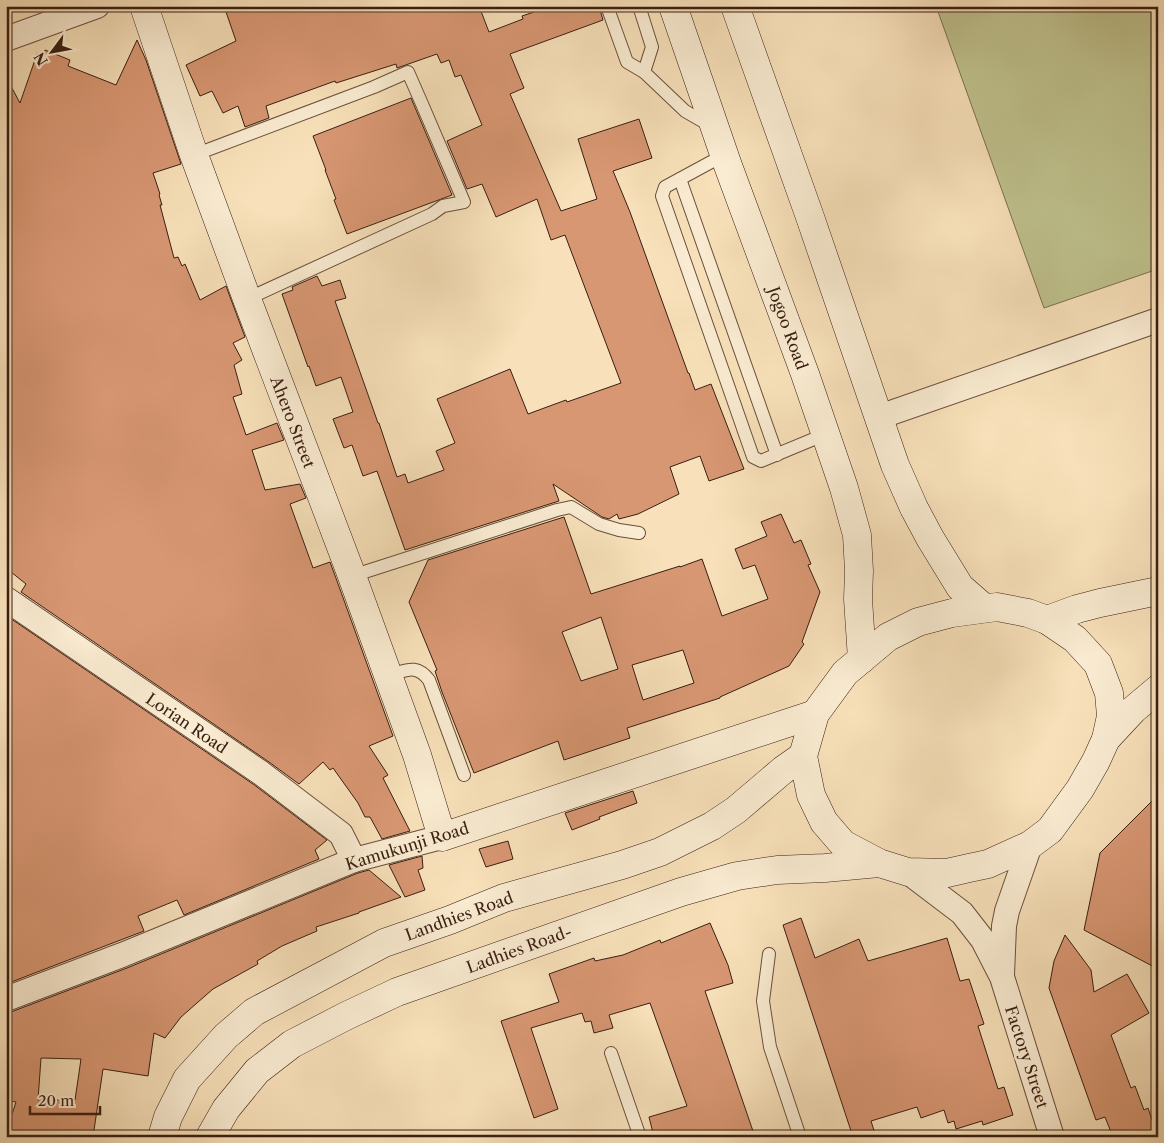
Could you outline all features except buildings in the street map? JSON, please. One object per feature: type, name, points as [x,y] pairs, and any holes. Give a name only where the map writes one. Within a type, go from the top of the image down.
[{"type":"main road","name":"Ahero Street","points":[[144,6],[194,155],[388,676],[442,837]]},
{"type":"main road","name":"Jogoo Road","points":[[673,6],[724,155],[844,488],[857,535],[858,599],[862,658]]},
{"type":"main road","points":[[735,6],[895,465],[914,508],[960,587],[984,608]]},
{"type":"main road","points":[[1047,620],[1077,609],[1158,591]]},
{"type":"main road","points":[[997,607],[1028,613],[1047,620],[1075,639],[1098,664],[1109,693],[1111,716],[1106,739],[1080,789],[1050,830],[1030,845],[988,864],[947,873],[908,872],[879,863],[843,844],[824,822],[811,795],[803,756],[815,714],[845,674],[888,637],[918,622],[952,613],[984,608],[997,607]]},
{"type":"main road","points":[[1106,739],[1133,710],[1158,689]]},
{"type":"main road","name":"Kamukunji Road","points":[[442,837],[815,714]]},
{"type":"main road","name":"Landhies Road","points":[[162,1137],[168,1117],[187,1078],[226,1036],[254,1012],[384,943],[450,920],[504,898],[622,865],[660,852],[712,826],[736,810],[783,770],[803,756]]},
{"type":"main road","name":"Ladhies Road-","points":[[210,1137],[226,1109],[257,1071],[292,1044],[398,992],[681,892],[737,876],[777,870],[879,863]]},
{"type":"street","points":[[6,39],[97,6]]},
{"type":"street","points":[[879,416],[1158,320]]},
{"type":"street","name":"Lorian Road","points":[[6,600],[261,773],[341,834],[354,860]]},
{"type":"street","name":"Kamukunji Road","points":[[6,999],[122,955],[354,860],[442,837]]},
{"type":"street","name":"Factory Street","points":[[1002,977],[1004,926],[1007,911],[1030,845]]},
{"type":"street","name":"Factory Street","points":[[908,872],[962,913],[983,940],[1002,977],[1052,1137]]},
{"type":"lane","points":[[607,6],[627,62],[644,72],[685,111],[715,128]]},
{"type":"lane","points":[[639,6],[652,47],[644,72]]},
{"type":"lane","points":[[194,155],[408,72],[464,202],[443,206],[432,214],[247,299]]},
{"type":"lane","points":[[724,155],[665,187],[662,196],[753,458],[761,461],[826,434]]},
{"type":"lane","points":[[680,179],[777,455]]},
{"type":"lane","points":[[352,576],[556,510],[571,507],[599,524],[639,533]]},
{"type":"lane","points":[[388,676],[412,669],[423,672],[429,680],[464,775]]},
{"type":"lane","points":[[769,954],[764,1001],[770,1047],[800,1137]]},
{"type":"lane","points":[[611,1053],[640,1137]]},
{"type":"green space","points":[[936,6],[1158,6],[1158,269],[1044,308]]}]
